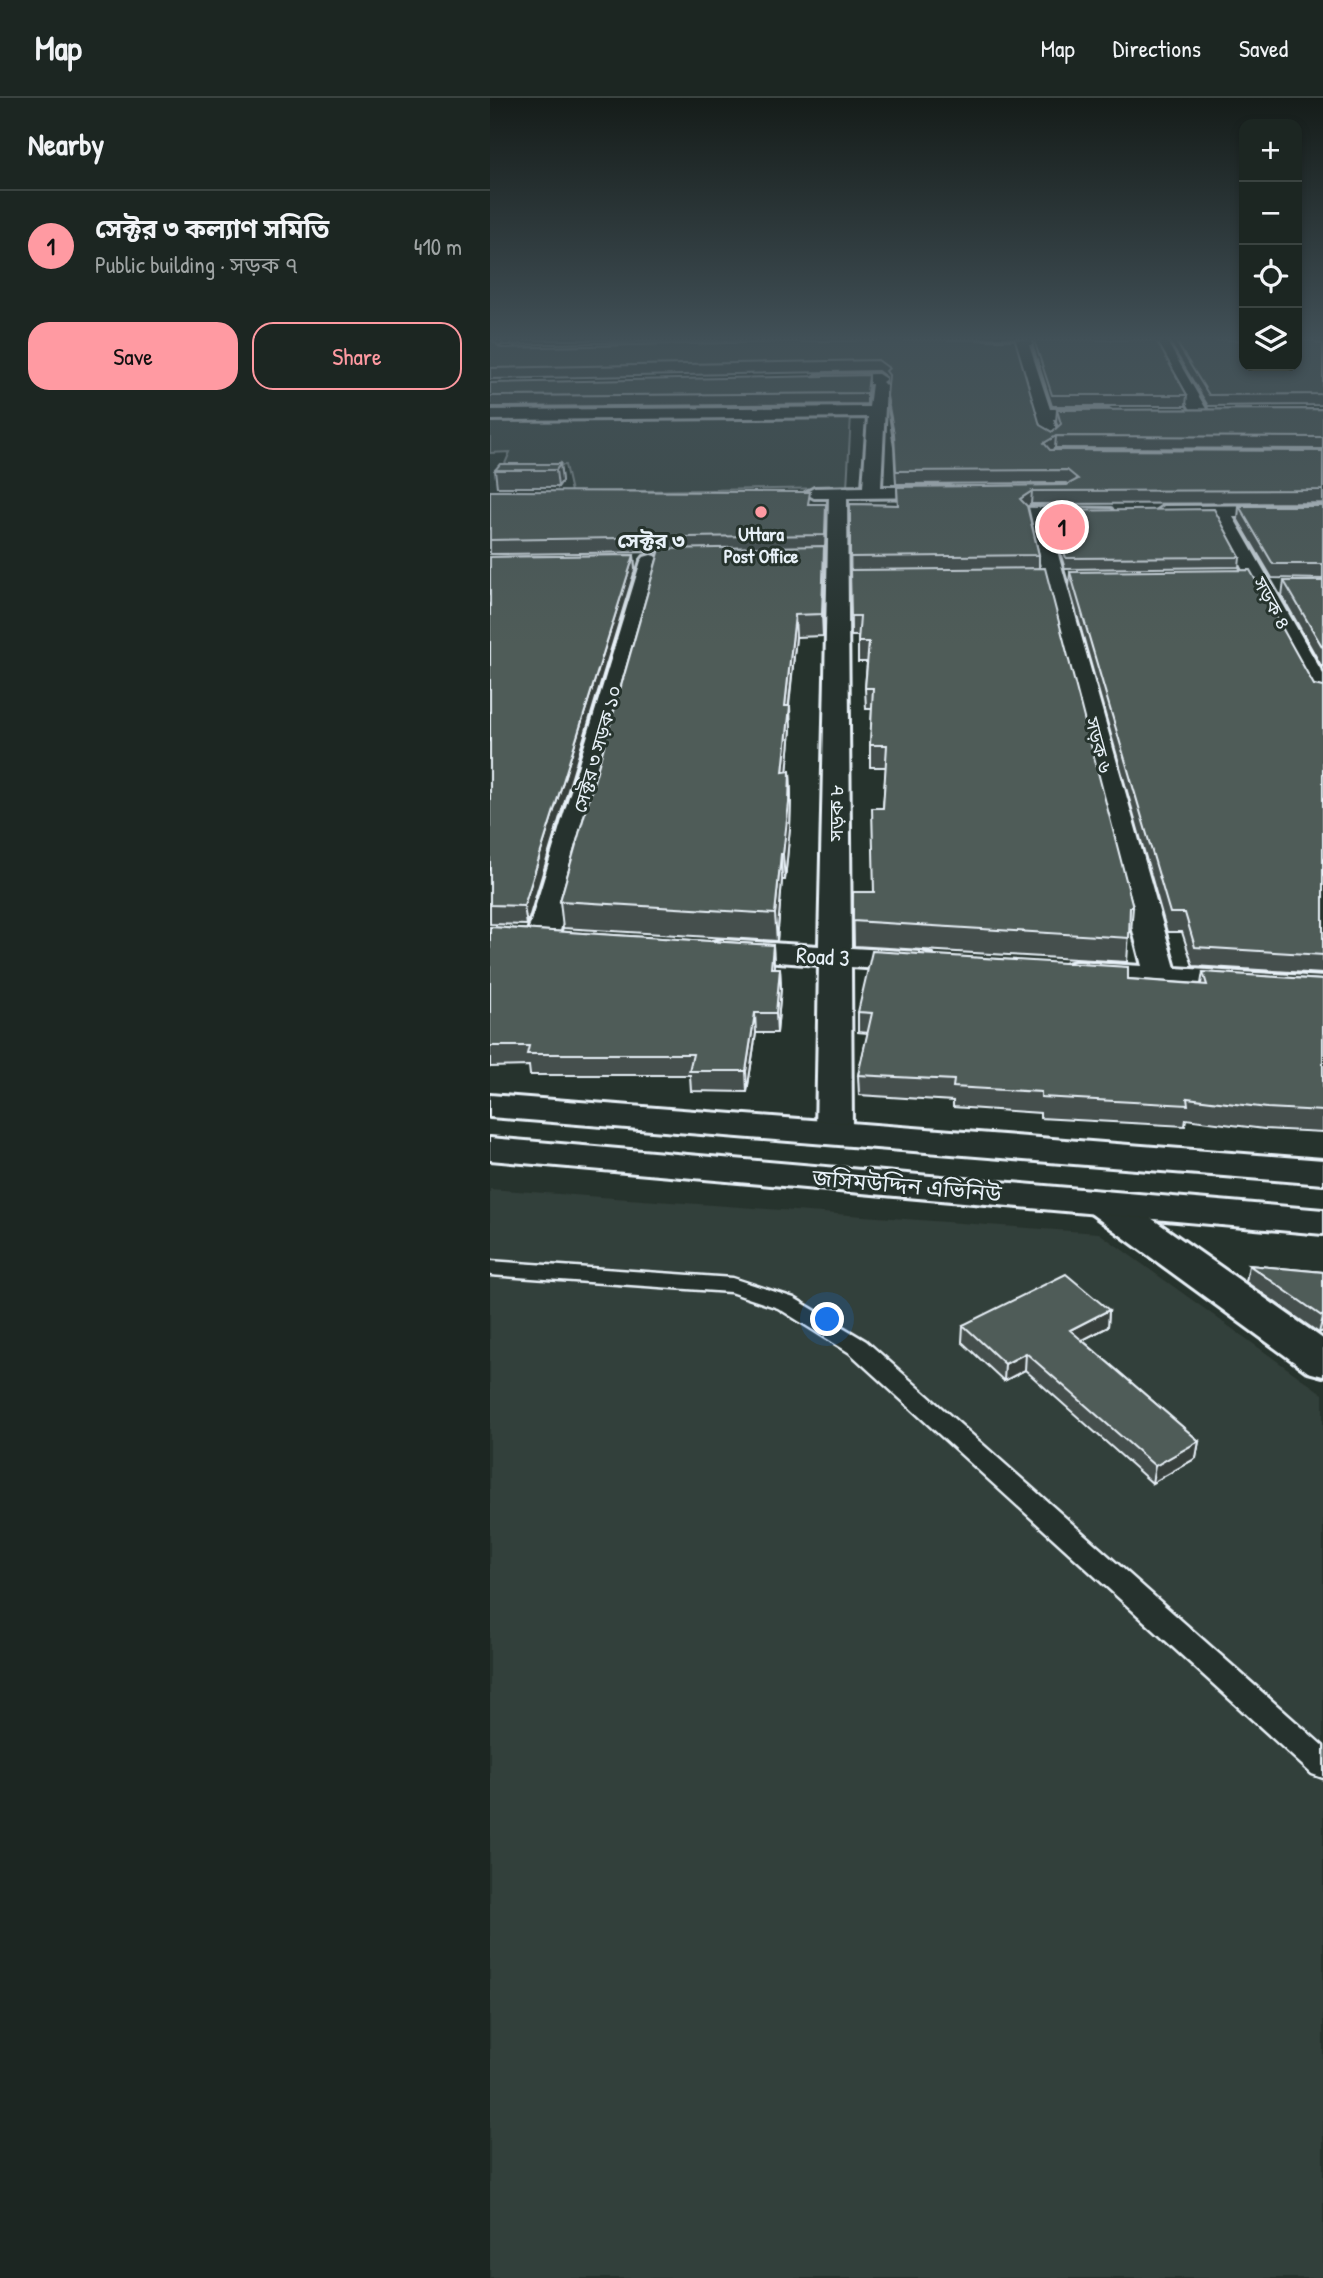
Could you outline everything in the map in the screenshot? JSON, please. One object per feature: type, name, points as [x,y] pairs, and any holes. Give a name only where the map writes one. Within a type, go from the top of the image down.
[{"type":"street","points":[[872,493],[875,442]]},
{"type":"street","points":[[1051,442],[1055,456]]},
{"type":"street","points":[[1066,491],[1073,513]]},
{"type":"street","points":[[797,493],[843,507],[872,493],[969,492]]},
{"type":"street","name":"সড়ক ৮","points":[[834,1133],[835,569],[843,507]]},
{"type":"street","name":"সড়ক ৪","points":[[1220,512],[1259,582],[1315,665],[1323,695]]},
{"type":"street","points":[[957,513],[1323,512]]},
{"type":"street","name":"সড়ক ৬","points":[[1037,513],[1161,977]]},
{"type":"street","name":"সেক্টর ৩ সড়ক ১০","points":[[542,938],[658,560],[624,561]]},
{"type":"street","points":[[1229,576],[1287,587]]},
{"type":"street","points":[[1027,578],[1081,578]]},
{"type":"street","name":"Road 3","points":[[695,948],[944,963]]},
{"type":"street","points":[[1052,970],[1323,987]]},
{"type":"street","name":"জসিমউদ্দিন এভিনিউ","points":[[490,1106],[1323,1172]]},
{"type":"street","name":"জসিমউদ্দিন এভিনিউ","points":[[490,1149],[1323,1222]]},
{"type":"street","points":[[1103,1203],[1323,1362]]},
{"type":"lane","points":[[490,1268],[732,1285],[786,1303],[858,1348],[1323,1765]]},
{"type":"shaded area","points":[[490,442],[850,442],[847,488],[571,492],[565,465],[504,466],[510,452],[490,453]]},
{"type":"shaded area","points":[[490,1189],[1099,1233],[1323,1394],[1323,2278],[490,2278]]},
{"type":"building","points":[[894,442],[1046,442],[1044,443],[1050,450],[1323,451],[1323,490],[1032,491],[1020,499],[1027,506],[1039,555],[850,557],[850,504],[898,505],[897,487],[1067,485],[1078,479],[1067,470],[896,471]]},
{"type":"building","points":[[500,464],[560,464],[556,470],[495,470]]},
{"type":"building","points":[[490,491],[810,492],[808,504],[826,504],[825,535],[490,540]]},
{"type":"building","points":[[1239,506],[1323,506],[1323,564],[1273,564]]},
{"type":"building","points":[[1214,509],[1240,557],[1066,558],[1052,511]]},
{"type":"building","points":[[824,546],[822,614],[795,615],[785,706],[790,706],[783,772],[790,771],[789,803],[775,914],[560,901],[660,549]]},
{"type":"building","points":[[634,555],[524,906],[490,905],[490,557]]},
{"type":"building","points":[[1045,568],[1133,907],[1130,907],[1129,938],[853,921],[853,892],[874,892],[872,808],[883,808],[887,745],[870,745],[873,688],[865,688],[869,642],[858,642],[860,616],[851,616],[850,570]]},
{"type":"building","points":[[1250,570],[1314,685],[1323,687],[1323,955],[1195,947],[1185,913],[1170,913],[1070,572]]},
{"type":"building","points":[[1284,581],[1323,581],[1323,648]]},
{"type":"building","points":[[490,927],[773,945],[771,968],[780,968],[776,1013],[755,1013],[746,1071],[689,1071],[693,1054],[527,1054],[529,1046],[490,1046]]},
{"type":"building","points":[[872,951],[1128,967],[1128,979],[1207,985],[1203,972],[1323,980],[1323,1111],[1267,1108],[1187,1098],[1188,1105],[1041,1097],[1041,1092],[953,1087],[954,1080],[858,1075],[872,1013],[858,1012]]},
{"type":"building","points":[[1249,1265],[1323,1272],[1323,1317]]},
{"type":"building","points":[[1066,1274],[1109,1310],[1070,1330],[1199,1441],[1155,1466],[1026,1353],[1005,1364],[963,1325]]},
{"type":"place","name":"Uttara Post Office","points":[[761,512]]},
{"type":"place","name":"সেক্টর ৩ কল্যাণ সমিতি","points":[[1062,527]]},
{"type":"district","name":"সেক্টর ৩","points":[[651,540]]}]
